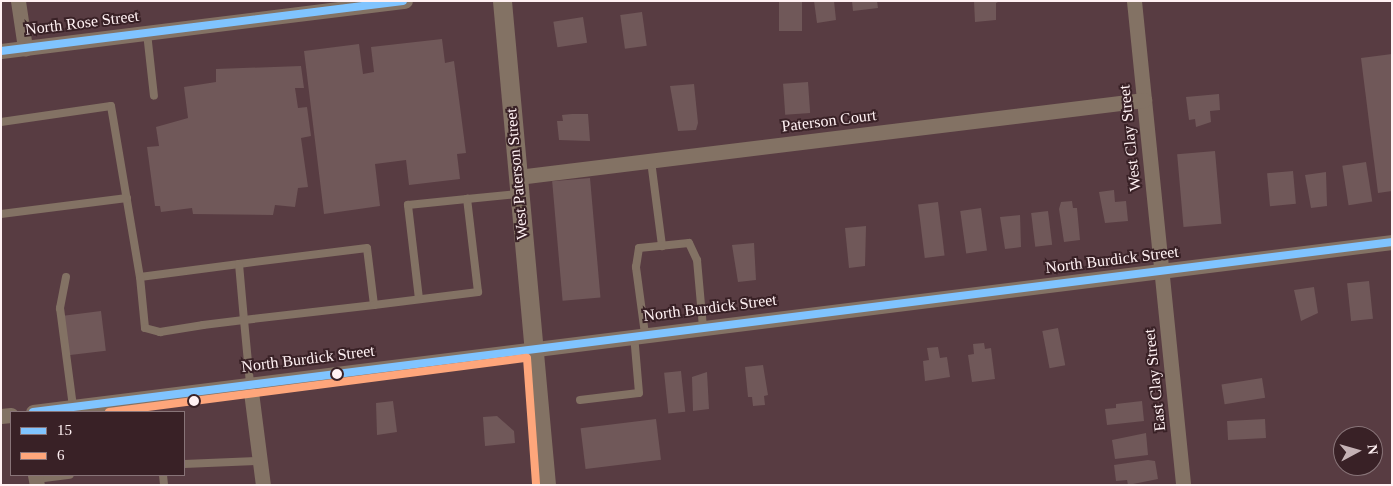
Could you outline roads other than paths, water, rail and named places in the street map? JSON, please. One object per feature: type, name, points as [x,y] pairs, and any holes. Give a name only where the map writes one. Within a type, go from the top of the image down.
[{"type":"street","points":[[18,1],[25,48]]},
{"type":"street","name":"North Rose Street","points":[[1,51],[405,1]]},
{"type":"street","name":"West Paterson Street","points":[[502,1],[517,186],[536,347],[546,485]]},
{"type":"street","name":"West Clay Street","points":[[1134,1],[1162,272]]},
{"type":"street","name":"Paterson Court","points":[[517,186],[651,161],[1144,100]]},
{"type":"street","name":"North Burdick Street","points":[[41,411],[639,334],[1162,272],[1392,242]]},
{"type":"street","name":"East Clay Street","points":[[1162,272],[1183,485]]},
{"type":"street","points":[[250,384],[264,485]]},
{"type":"lane","points":[[147,33],[154,96]]},
{"type":"lane","points":[[1,122],[112,106],[140,277],[141,318],[150,332],[478,292],[466,199]]},
{"type":"lane","points":[[651,161],[662,246]]},
{"type":"lane","points":[[419,299],[408,206],[466,199],[517,186]]},
{"type":"lane","points":[[1,214],[127,198]]},
{"type":"lane","points":[[580,400],[639,393],[637,252],[639,248],[689,243],[697,260],[703,327]]},
{"type":"lane","points":[[140,277],[367,248],[374,305]]},
{"type":"lane","points":[[239,264],[250,384]]},
{"type":"lane","points":[[66,277],[60,308],[73,407]]},
{"type":"lane","points":[[185,464],[260,461]]},
{"type":"lane","points":[[36,480],[63,476]]}]
